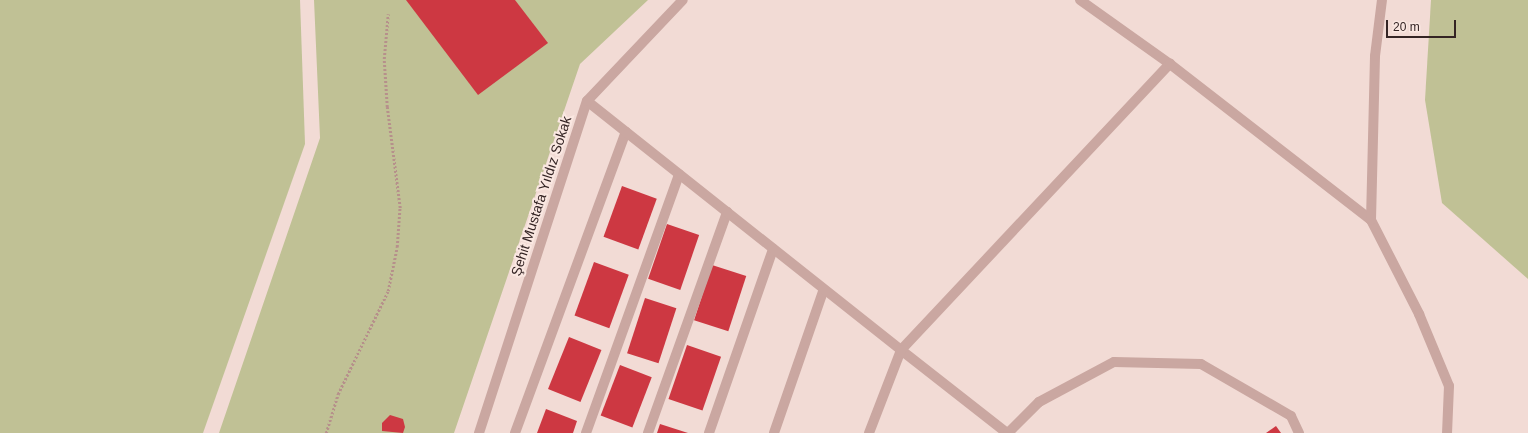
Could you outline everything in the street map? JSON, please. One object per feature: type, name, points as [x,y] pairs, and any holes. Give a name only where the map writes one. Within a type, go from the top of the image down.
[{"type":"street","name":"Şehit Mustafa Yıldız Sokak","points":[[478,433],[587,101],[683,0]]},
{"type":"street","points":[[1080,0],[1170,64],[1370,220],[1419,314],[1450,386],[1447,433]]},
{"type":"street","points":[[1370,220],[1375,56],[1382,0]]},
{"type":"street","points":[[869,433],[901,350],[1170,64]]},
{"type":"street","points":[[587,101],[1007,433],[1039,402],[1114,362],[1201,364],[1292,416],[1299,433]]},
{"type":"street","points":[[515,433],[626,132]]},
{"type":"street","points":[[586,433],[679,174]]},
{"type":"street","points":[[648,433],[727,212]]},
{"type":"street","points":[[709,433],[773,248]]},
{"type":"street","points":[[774,433],[824,289]]},
{"type":"path","points":[[326,433],[338,394],[388,291],[397,247],[400,208],[387,107],[384,60],[388,14]]},
{"type":"green space","points":[[0,0],[300,0],[305,144],[203,433],[0,433]]},
{"type":"green space","points":[[314,0],[648,0],[580,64],[454,433],[219,433],[320,138]]},
{"type":"green space","points":[[1431,0],[1528,0],[1528,279],[1442,203],[1425,100]]},
{"type":"building","points":[[406,0],[515,0],[548,43],[478,95]]},
{"type":"building","points":[[622,186],[657,199],[638,249],[604,237]]},
{"type":"building","points":[[667,224],[699,235],[680,290],[648,279]]},
{"type":"building","points":[[594,262],[629,275],[609,328],[575,316]]},
{"type":"building","points":[[712,265],[746,276],[728,331],[694,320]]},
{"type":"building","points":[[645,298],[676,308],[658,363],[627,353]]},
{"type":"building","points":[[569,337],[601,350],[580,402],[548,389]]},
{"type":"building","points":[[687,345],[721,357],[702,411],[668,399]]},
{"type":"building","points":[[620,365],[652,377],[632,428],[601,415]]},
{"type":"building","points":[[546,409],[577,421],[573,433],[537,433]]},
{"type":"building","points":[[390,415],[403,419],[405,427],[403,433],[382,431],[382,423]]},
{"type":"building","points":[[660,424],[688,433],[657,433]]},
{"type":"building","points":[[1276,426],[1281,433],[1266,433]]}]
